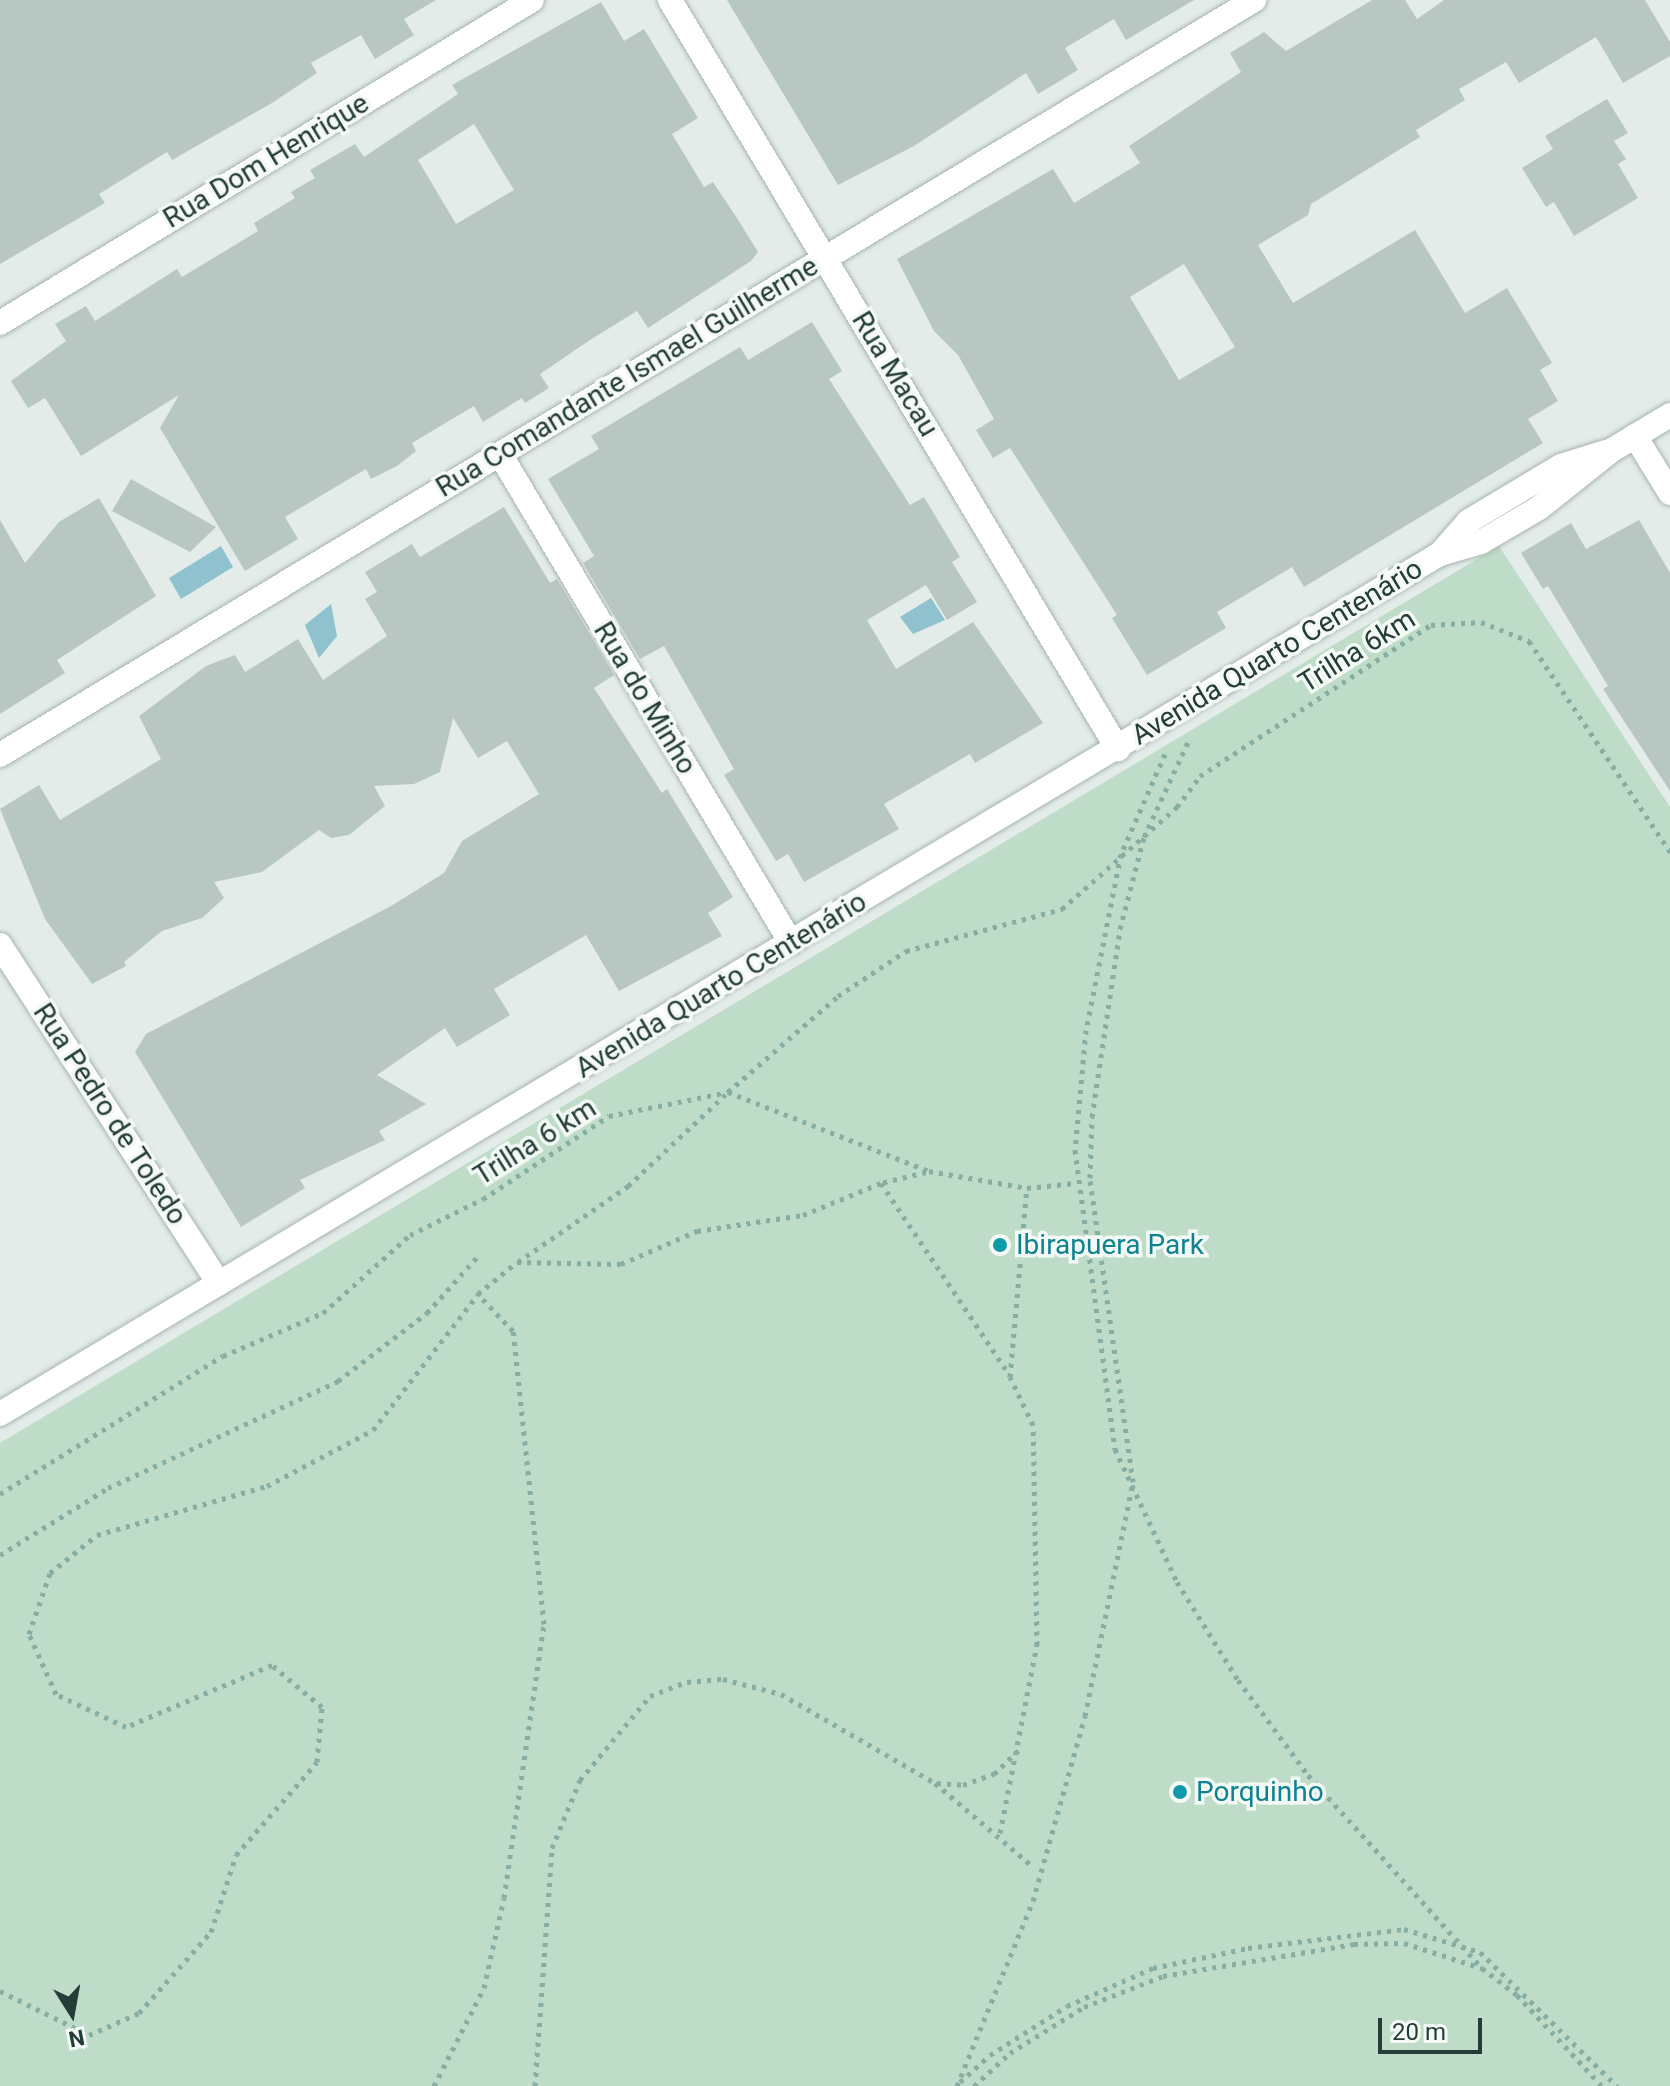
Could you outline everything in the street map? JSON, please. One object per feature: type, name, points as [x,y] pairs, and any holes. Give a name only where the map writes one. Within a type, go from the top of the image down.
[{"type":"street","name":"Rua Dom Henrique","points":[[0,323],[532,0]]},
{"type":"street","name":"Rua Macau","points":[[670,0],[1118,749]]},
{"type":"street","name":"Rua Comandante Ismael Guilherme","points":[[0,755],[1254,0]]},
{"type":"street","name":"Avenida Quarto Centenário","points":[[0,1414],[1440,554],[1481,542],[1570,490],[1612,450],[1670,415]]},
{"type":"street","points":[[1635,436],[1670,493]]},
{"type":"street","name":"Rua do Minho","points":[[500,454],[791,943]]},
{"type":"street","name":"Rua Pedro de Toledo","points":[[0,945],[219,1283]]},
{"type":"path","name":"Trilha 6km","points":[[1177,807],[1200,776],[1431,625],[1481,622],[1529,641],[1670,852]]},
{"type":"path","points":[[957,2085],[1033,1901],[1085,1716],[1133,1482],[1090,1178],[1100,1043],[1144,837],[1196,728],[1184,709]]},
{"type":"path","points":[[1184,709],[1121,854],[1086,1030],[1075,1183],[1115,1449],[1177,1582],[1238,1680],[1308,1775],[1482,1968],[1517,1995],[1602,2086]]},
{"type":"path","name":"Trilha 6 km","points":[[0,1494],[223,1356],[323,1313],[410,1235],[483,1199],[609,1116],[728,1092],[838,996],[906,951],[1062,909],[1177,807]]},
{"type":"path","points":[[0,1991],[89,2035],[139,2013],[211,1932],[236,1855],[317,1762],[322,1707],[272,1665],[126,1727],[56,1694],[29,1634],[50,1573],[97,1535],[267,1486],[373,1430],[478,1294],[517,1262],[628,1186],[728,1092],[929,1171],[1027,1188],[1075,1183]]},
{"type":"path","points":[[517,1262],[621,1264],[697,1231],[803,1215],[881,1183],[929,1171]]},
{"type":"path","points":[[881,1183],[1010,1377],[1033,1425],[1038,1514],[1037,1645],[1020,1749],[1000,1833]]},
{"type":"path","points":[[1010,1377],[1027,1188]]},
{"type":"path","points":[[0,1555],[108,1488],[338,1381],[427,1313],[477,1257]]},
{"type":"path","points":[[434,2086],[484,1988],[504,1898],[544,1624],[513,1331],[478,1294]]},
{"type":"path","points":[[535,2086],[552,1848],[580,1780],[650,1696],[687,1682],[723,1679],[781,1694],[935,1783],[1000,1833],[1030,1864]]},
{"type":"path","points":[[935,1783],[963,1785],[994,1774],[1020,1749]]},
{"type":"path","points":[[957,2085],[990,2055],[1067,2006],[1153,1968],[1352,1932],[1404,1929],[1480,1952],[1537,2003],[1617,2086]]},
{"type":"path","points":[[974,2086],[1010,2053],[1084,2007],[1163,1976],[1354,1944],[1404,1943],[1482,1968]]},
{"type":"green space","name":"Ibirapuera Park","points":[[1499,546],[1670,807],[1670,2086],[0,2086],[0,1443]]},
{"type":"water","points":[[221,546],[233,567],[181,599],[169,578]]},
{"type":"water","points":[[931,598],[945,620],[913,634],[900,617]]},
{"type":"water","points":[[331,604],[337,636],[319,658],[305,625]]},
{"type":"building","points":[[0,0],[436,0],[404,19],[414,35],[375,59],[361,35],[311,63],[317,73],[272,103],[172,160],[167,152],[99,194],[105,203],[0,264]]},
{"type":"building","points":[[727,0],[1194,0],[1126,40],[1114,19],[1065,48],[1078,70],[1038,94],[1026,73],[914,146],[838,185]]},
{"type":"building","points":[[1372,0],[1405,0],[1417,19],[1444,0],[1645,0],[1670,42],[1670,56],[1623,83],[1596,37],[1519,83],[1506,62],[1459,89],[1465,100],[1416,130],[1420,137],[1311,204],[1308,215],[1258,245],[1293,303],[1415,230],[1465,313],[1507,288],[1552,363],[1540,370],[1558,401],[1528,419],[1543,443],[1304,587],[1292,567],[1217,612],[1226,628],[1147,675],[1112,618],[1117,615],[1010,448],[993,458],[976,430],[994,419],[958,355],[934,331],[897,259],[1053,169],[1074,203],[1140,163],[1129,146],[1241,72],[1230,53],[1264,32],[1286,51]],"holes":[[[1184,264],[1235,347],[1179,380],[1130,297]]]},
{"type":"building","points":[[601,2],[624,41],[644,29],[698,118],[672,134],[704,187],[713,182],[758,252],[751,261],[648,328],[637,311],[590,340],[540,374],[549,388],[525,403],[522,398],[483,422],[474,406],[412,443],[416,451],[397,466],[371,479],[366,469],[285,517],[298,539],[245,571],[160,428],[179,395],[81,456],[45,398],[28,408],[11,381],[66,341],[55,324],[86,306],[95,321],[177,269],[182,277],[258,231],[254,223],[295,198],[291,192],[315,178],[310,170],[355,144],[364,157],[458,94],[452,85]],"holes":[[[474,124],[514,190],[456,224],[418,160]]]},
{"type":"building","points":[[1607,99],[1628,133],[1614,141],[1626,159],[1618,164],[1638,198],[1574,236],[1554,202],[1546,207],[1522,168],[1553,149],[1545,136]]},
{"type":"building","points":[[812,322],[842,371],[829,379],[910,505],[924,497],[960,557],[952,562],[977,602],[947,620],[926,585],[867,620],[896,669],[973,622],[1043,723],[975,763],[970,754],[884,804],[899,829],[804,882],[788,854],[776,861],[724,775],[734,769],[664,646],[640,659],[583,563],[594,556],[548,479],[599,449],[591,436],[740,347],[748,360]]},
{"type":"building","points":[[131,479],[216,527],[190,552],[112,511]]},
{"type":"building","points":[[99,498],[156,596],[57,660],[65,673],[0,714],[0,520],[25,563],[59,522]]},
{"type":"building","points":[[504,507],[550,583],[557,579],[614,675],[594,688],[662,793],[667,789],[733,897],[708,913],[722,936],[619,991],[586,935],[494,989],[510,1015],[457,1047],[445,1028],[377,1075],[426,1104],[379,1131],[385,1140],[300,1180],[305,1188],[241,1227],[135,1052],[146,1034],[391,906],[444,873],[462,841],[539,794],[507,741],[478,758],[453,718],[440,772],[414,784],[374,786],[385,806],[349,835],[331,838],[319,830],[262,872],[214,882],[224,898],[202,918],[162,931],[124,962],[126,966],[92,984],[45,919],[0,809],[39,785],[60,820],[161,759],[139,716],[206,666],[235,655],[245,672],[298,639],[323,680],[387,636],[365,599],[377,592],[365,572],[412,544],[420,557]]},
{"type":"building","points":[[1639,520],[1670,573],[1670,791],[1603,689],[1608,686],[1548,586],[1543,589],[1521,553],[1571,523],[1586,549]]},
{"type":"place","name":"Ibirapuera Park","points":[[1000,1245]]},
{"type":"place","name":"Porquinho","points":[[1180,1792]]}]
